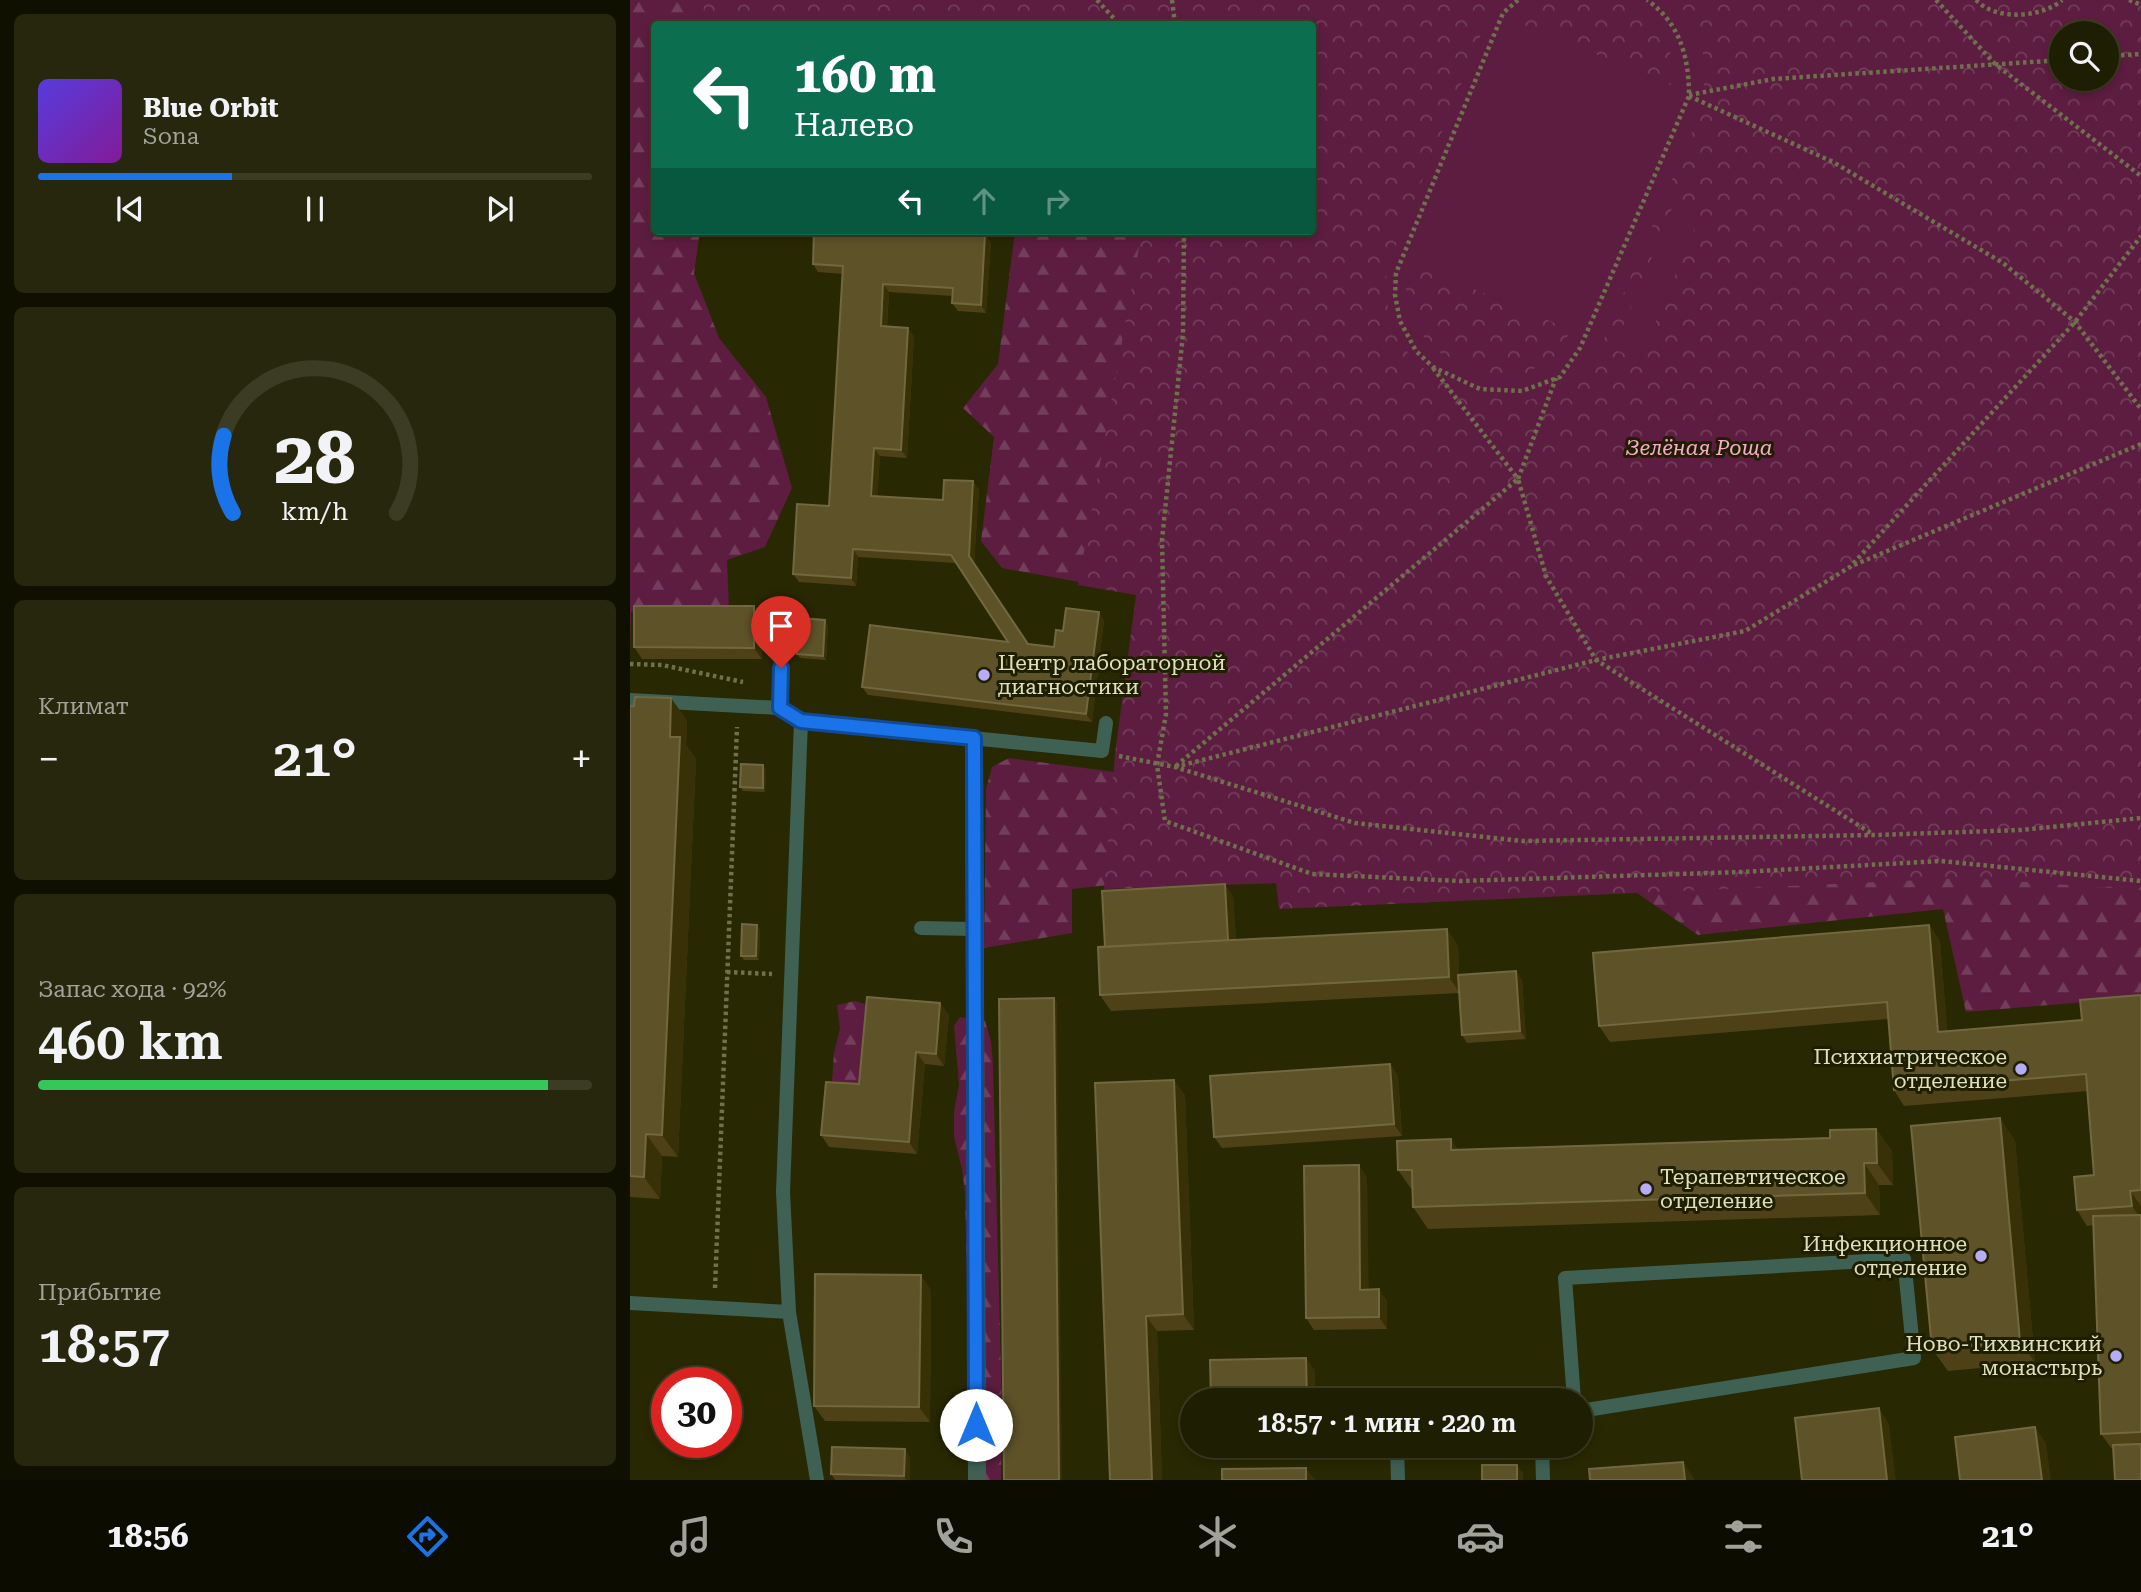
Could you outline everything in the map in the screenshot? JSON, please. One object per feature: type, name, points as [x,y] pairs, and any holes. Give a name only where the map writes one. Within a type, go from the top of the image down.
[{"type":"street","points":[[974,738],[977,1480]]},
{"type":"lane","points":[[780,708],[782,622]]},
{"type":"lane","points":[[630,700],[780,708],[801,721],[1102,751],[1106,723]]},
{"type":"lane","points":[[801,721],[783,1192],[789,1312],[817,1480]]},
{"type":"lane","points":[[921,928],[973,929]]},
{"type":"lane","points":[[1573,1388],[1565,1278],[1904,1259],[1914,1357],[1593,1409]]},
{"type":"lane","points":[[630,1303],[789,1312]]},
{"type":"lane","points":[[1397,1458],[1398,1480]]},
{"type":"lane","points":[[1542,1458],[1543,1480]]},
{"type":"path","points":[[1097,0],[1116,21]]},
{"type":"path","points":[[1172,0],[1175,21]]},
{"type":"path","points":[[1518,0],[1503,13],[1395,274],[1395,295],[1400,321],[1416,351],[1433,367],[1518,479],[1546,576],[1596,660],[1875,835]]},
{"type":"path","points":[[1433,367],[1480,389],[1522,391],[1560,377],[1580,348],[1689,96],[1689,69],[1677,35],[1663,12],[1647,0]]},
{"type":"path","points":[[1936,0],[1995,64],[2141,176]]},
{"type":"path","points":[[1976,0],[1980,5],[2017,16],[2054,8],[2062,0]]},
{"type":"path","points":[[2129,0],[2141,5]]},
{"type":"path","points":[[2119,56],[2141,54]]},
{"type":"path","points":[[1689,96],[1773,79],[2049,61]]},
{"type":"path","points":[[1689,96],[1833,162],[2003,263],[2075,322],[2141,409]]},
{"type":"path","points":[[1184,235],[1183,334],[1162,540],[1166,714],[1157,765],[1165,821],[1312,874],[1460,881],[1741,872],[1941,861],[2141,881]]},
{"type":"path","points":[[1850,567],[2075,322],[2141,236]]},
{"type":"path","points":[[1175,767],[1518,479],[1556,378]]},
{"type":"path","points":[[1175,767],[1596,660],[1745,631],[1850,567],[2141,444]]},
{"type":"path","points":[[630,664],[662,665],[780,690]]},
{"type":"path","points":[[714,1307],[737,706]]},
{"type":"path","points":[[1102,751],[1175,767],[1355,823],[1522,841],[2021,830],[2141,818]]},
{"type":"path","points":[[727,972],[792,975]]},
{"type":"green space","name":"Зелёная Роща","points":[[630,0],[1502,0],[1702,109],[2049,23],[2049,91],[2119,91],[2119,21],[2056,21],[2141,0],[2141,1000],[2122,999],[1966,1012],[1943,909],[1698,935],[1621,882],[1171,878],[1072,889],[1072,933],[984,948],[986,789],[992,767],[1009,758],[1115,772],[1140,593],[1002,568],[981,541],[994,437],[963,408],[998,364],[1014,235],[1316,235],[1316,21],[651,21],[651,235],[699,235],[694,273],[719,338],[766,397],[792,488],[765,547],[727,560],[729,609],[631,612],[630,656]]},
{"type":"green space","name":"Зелёная Роща","points":[[703,0],[2141,0],[2141,890],[1968,878],[1279,909],[1276,883],[1104,889],[1115,754],[1136,595],[1078,585],[1141,235],[1316,235],[1316,21],[705,21]]},
{"type":"green space","points":[[1502,0],[1539,0],[1516,22],[1671,85],[1672,59],[1665,35],[1650,15],[1629,0],[1675,0],[1699,27],[1705,68],[1702,109],[1598,353],[1563,390],[1521,402],[1479,396],[1431,376],[1406,350],[1388,315],[1386,270],[1488,18]],"holes":[[[1411,262],[1571,330],[1558,354],[1527,373],[1486,375],[1430,348],[1413,318],[1405,286]]]},
{"type":"green space","points":[[1674,204],[1700,215],[1640,360],[1614,349]]},
{"type":"green space","points":[[855,1001],[868,1005],[859,1085],[844,1086],[832,1081],[834,1053],[840,1029],[837,1005]]},
{"type":"green space","points":[[960,1017],[985,1021],[991,1041],[1002,1411],[1001,1480],[971,1480],[965,1193],[954,1137],[954,1111],[959,1085],[954,1026]]},
{"type":"building","points":[[814,235],[985,235],[981,305],[952,303],[953,288],[883,284],[881,326],[908,328],[901,450],[874,448],[871,496],[943,500],[944,480],[973,481],[969,556],[1028,644],[1054,647],[1056,630],[1063,631],[1066,608],[1099,612],[1086,714],[862,687],[870,625],[1008,642],[951,555],[853,549],[851,578],[793,574],[797,504],[829,506],[843,266],[813,264]]},
{"type":"building","points":[[634,606],[754,606],[754,648],[634,647]]},
{"type":"building","points":[[800,618],[825,620],[823,656],[797,654]]},
{"type":"building","points":[[635,697],[671,698],[670,737],[680,737],[662,1135],[646,1134],[644,1177],[630,1176],[630,706],[634,706]]},
{"type":"building","points":[[741,764],[763,765],[763,788],[740,787]]},
{"type":"building","points":[[1225,884],[1228,940],[1105,947],[1102,891]]},
{"type":"building","points":[[742,924],[757,925],[756,956],[741,956]]},
{"type":"building","name":"Психиатрическое отделение","points":[[1929,925],[1938,1032],[2082,1020],[2080,1000],[2141,995],[2141,1190],[2130,1191],[2132,1206],[2077,1210],[2074,1177],[2094,1175],[2086,1074],[1894,1090],[1887,1002],[1599,1026],[1593,953]]},
{"type":"building","points":[[1447,929],[1449,977],[1100,995],[1098,947]]},
{"type":"building","points":[[1516,971],[1520,1031],[1462,1035],[1458,975]]},
{"type":"building","points":[[867,997],[940,1003],[936,1054],[916,1052],[909,1142],[821,1135],[826,1082],[859,1084]]},
{"type":"building","points":[[1054,998],[1059,1480],[1004,1480],[999,999]]},
{"type":"building","points":[[1390,1064],[1394,1124],[1214,1137],[1210,1076]]},
{"type":"building","points":[[1174,1080],[1183,1314],[1146,1316],[1152,1480],[1110,1480],[1095,1083]]},
{"type":"building","name":"Инфекционное отделение","points":[[2000,1118],[2020,1341],[1932,1349],[1911,1126]]},
{"type":"building","points":[[1876,1129],[1877,1163],[1864,1163],[1865,1193],[1413,1207],[1412,1170],[1398,1170],[1397,1141],[1451,1139],[1451,1150],[1830,1138],[1830,1130]]},
{"type":"building","points":[[1359,1165],[1360,1290],[1379,1289],[1379,1317],[1306,1318],[1304,1166]]},
{"type":"building","name":"Ново-Тихвинский монастырь","points":[[2141,1215],[2141,1432],[2101,1434],[2093,1216]]},
{"type":"building","points":[[815,1274],[921,1275],[919,1407],[814,1406]]},
{"type":"building","points":[[1306,1358],[1307,1388],[1211,1388],[1210,1360]]},
{"type":"building","points":[[1879,1408],[1887,1480],[1802,1480],[1795,1418]]},
{"type":"building","points":[[2035,1427],[2042,1480],[1960,1480],[1955,1437]]},
{"type":"building","points":[[2141,1444],[2141,1480],[2115,1480],[2113,1445]]},
{"type":"building","points":[[832,1447],[905,1449],[904,1476],[831,1474]]},
{"type":"building","points":[[1683,1462],[1685,1480],[1590,1480],[1589,1469]]},
{"type":"building","points":[[1482,1465],[1517,1465],[1517,1480],[1482,1480]]},
{"type":"building","points":[[1306,1468],[1306,1480],[1222,1480],[1222,1469]]},
{"type":"place","name":"Центр лабораторной диагностики","points":[[984,675]]},
{"type":"place","name":"Психиатрическое отделение","points":[[2021,1069]]},
{"type":"place","name":"Терапевтическое отделение","points":[[1646,1189]]},
{"type":"place","name":"Инфекционное отделение","points":[[1981,1256]]},
{"type":"place","name":"Ново-Тихвинский монастырь","points":[[2116,1356]]},
{"type":"route","points":[[781,668],[780,708],[801,721],[974,738],[976,1425]]}]
